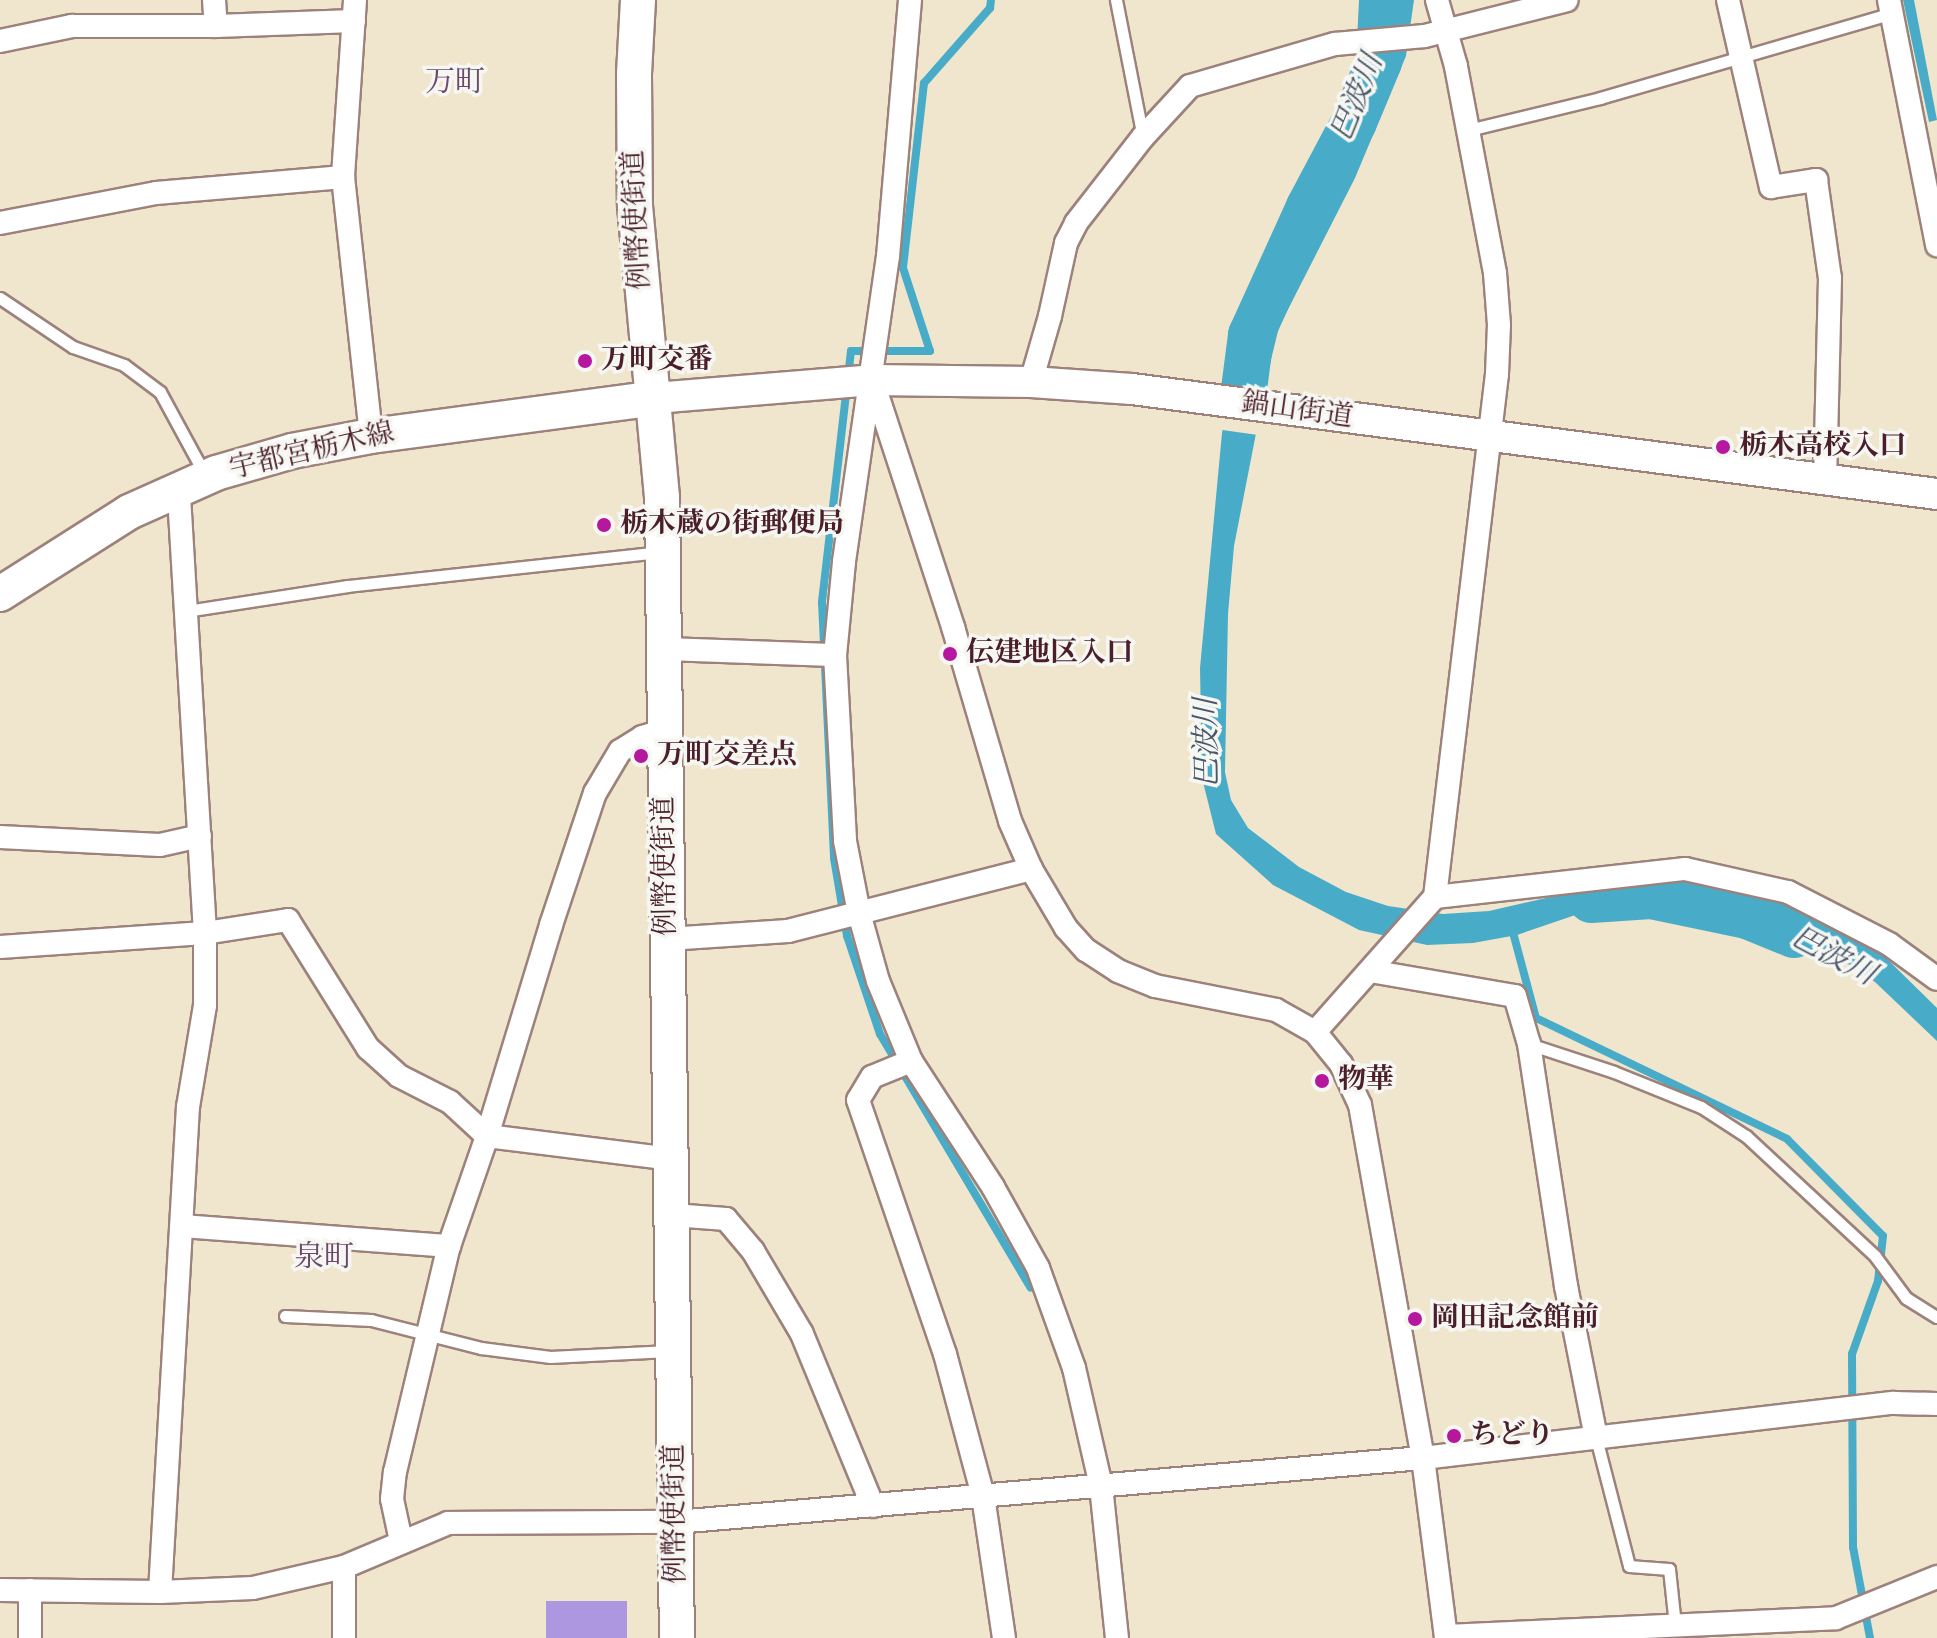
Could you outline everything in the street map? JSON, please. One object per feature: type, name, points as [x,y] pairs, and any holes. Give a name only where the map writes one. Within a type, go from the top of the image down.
[{"type":"main road","name":"例幣使街道","points":[[638,0],[634,75],[635,206],[642,307],[661,454],[677,1638]]},
{"type":"main road","name":"宇都宮栃木線","points":[[1,591],[129,512],[193,483],[292,451],[371,436],[655,398]]},
{"type":"street","points":[[214,0],[216,26]]},
{"type":"street","points":[[910,0],[888,256],[844,562],[835,655],[845,841],[859,913],[878,981],[911,1061],[986,1175],[1038,1268],[1074,1368],[1101,1486],[1117,1638]]},
{"type":"street","points":[[1315,1032],[1433,901],[1490,435],[1499,325],[1495,273],[1468,130],[1436,32],[1437,0]]},
{"type":"street","points":[[1031,382],[1066,243],[1076,223],[1143,137],[1190,86],[1335,44],[1436,32],[1567,0]]},
{"type":"street","points":[[1728,0],[1771,187],[1816,180],[1830,278],[1825,480]]},
{"type":"street","points":[[1891,6],[1937,245]]},
{"type":"street","points":[[0,41],[72,26],[216,26],[354,10],[343,177],[371,436]]},
{"type":"street","points":[[0,223],[156,193],[343,177]]},
{"type":"street","points":[[872,380],[939,584],[1010,821],[1031,869],[1066,928],[1086,950],[1118,971],[1155,986],[1276,1010],[1315,1032],[1341,1064],[1360,1105],[1423,1458],[1446,1637],[1675,1632],[1836,1618],[1937,1577]]},
{"type":"street","name":"鍋山街道","points":[[655,398],[872,380],[1031,382],[1218,400],[1937,494]]},
{"type":"street","points":[[160,1592],[188,1107],[205,1005],[205,933],[186,611],[193,483]]},
{"type":"street","points":[[663,649],[835,655]]},
{"type":"street","points":[[401,1541],[392,1499],[395,1472],[449,1246],[487,1136],[551,925],[595,793],[620,751],[642,737],[663,731]]},
{"type":"street","points":[[0,837],[160,845],[200,836]]},
{"type":"street","points":[[668,939],[788,931],[1031,869]]},
{"type":"street","points":[[1433,901],[1685,869],[1788,892],[1889,944],[1937,979]]},
{"type":"street","points":[[0,947],[205,933],[288,920],[368,1048],[399,1076],[450,1102],[487,1136],[671,1159]]},
{"type":"street","points":[[1370,971],[1515,996],[1529,1044],[1566,1286],[1596,1438]]},
{"type":"street","points":[[911,1061],[872,1077],[858,1100],[945,1354],[983,1496],[1004,1638]]},
{"type":"street","points":[[673,1215],[726,1219],[753,1251],[802,1334],[873,1506]]},
{"type":"street","points":[[183,1226],[449,1246]]},
{"type":"street","points":[[0,1590],[160,1592],[253,1588],[344,1567],[448,1523],[676,1522],[1423,1458],[1894,1403],[1937,1404]]},
{"type":"street","points":[[344,1567],[344,1638]]},
{"type":"street","points":[[30,1590],[30,1638]]},
{"type":"lane","points":[[1116,0],[1143,137]]},
{"type":"lane","points":[[1468,130],[1600,98],[1891,6]]},
{"type":"lane","points":[[0,298],[73,347],[124,365],[160,392],[193,483]]},
{"type":"lane","points":[[186,611],[480,569],[662,551]]},
{"type":"lane","points":[[1529,1044],[1614,1072],[1701,1107],[1735,1128],[1875,1256],[1906,1298],[1937,1317]]},
{"type":"lane","points":[[285,1316],[371,1320],[481,1348],[550,1357],[674,1351]]},
{"type":"lane","points":[[1596,1438],[1629,1566],[1669,1569],[1675,1632]]},
{"type":"water","points":[[1391,0],[1414,0],[1406,56],[1355,178],[1279,327],[1268,372],[1234,546],[1228,614],[1225,772],[1231,800],[1248,828],[1299,867],[1346,892],[1388,906],[1443,914],[1489,911],[1630,879],[1685,874],[1743,885],[1810,914],[1881,953],[1937,1008],[1937,1041],[1875,982],[1842,960],[1703,900],[1661,894],[1593,909],[1517,935],[1473,943],[1427,945],[1359,930],[1273,885],[1216,834],[1202,778],[1200,668],[1222,433],[1233,360],[1253,334],[1318,189],[1331,172],[1382,54]]},
{"type":"water","points":[[1903,0],[1914,0],[1937,120],[1929,122]]},
{"type":"pier","points":[[1227,372],[1270,378],[1262,435],[1219,429]]},
{"type":"building","points":[[546,1601],[627,1601],[627,1638],[546,1638]]},
{"type":"waterway","points":[[991,0],[990,8],[924,83],[903,268],[930,351],[851,351],[822,602],[834,858],[847,936],[880,1034],[1031,1288]]},
{"type":"waterway","name":"巴波川","points":[[1243,397],[1251,335],[1309,207],[1354,122],[1379,62],[1382,0]]},
{"type":"waterway","name":"巴波川","points":[[1591,900],[1651,896],[1747,916],[1794,935]]},
{"type":"waterway","points":[[1511,925],[1536,1018],[1787,1139],[1883,1236],[1878,1281],[1852,1354],[1853,1547],[1870,1638]]},
{"type":"place","name":"万町交番","points":[[585,361]]},
{"type":"place","name":"栃木高校入口","points":[[1723,447]]},
{"type":"place","name":"栃木蔵の街郵便局","points":[[604,525]]},
{"type":"place","name":"伝建地区入口","points":[[950,654]]},
{"type":"place","name":"万町交差点","points":[[641,756]]},
{"type":"place","name":"物華","points":[[1322,1081]]},
{"type":"place","name":"岡田記念館前","points":[[1415,1319]]},
{"type":"place","name":"ちどり","points":[[1454,1436]]},
{"type":"district","name":"万町","points":[[455,83]]},
{"type":"district","name":"泉町","points":[[324,1258]]}]
